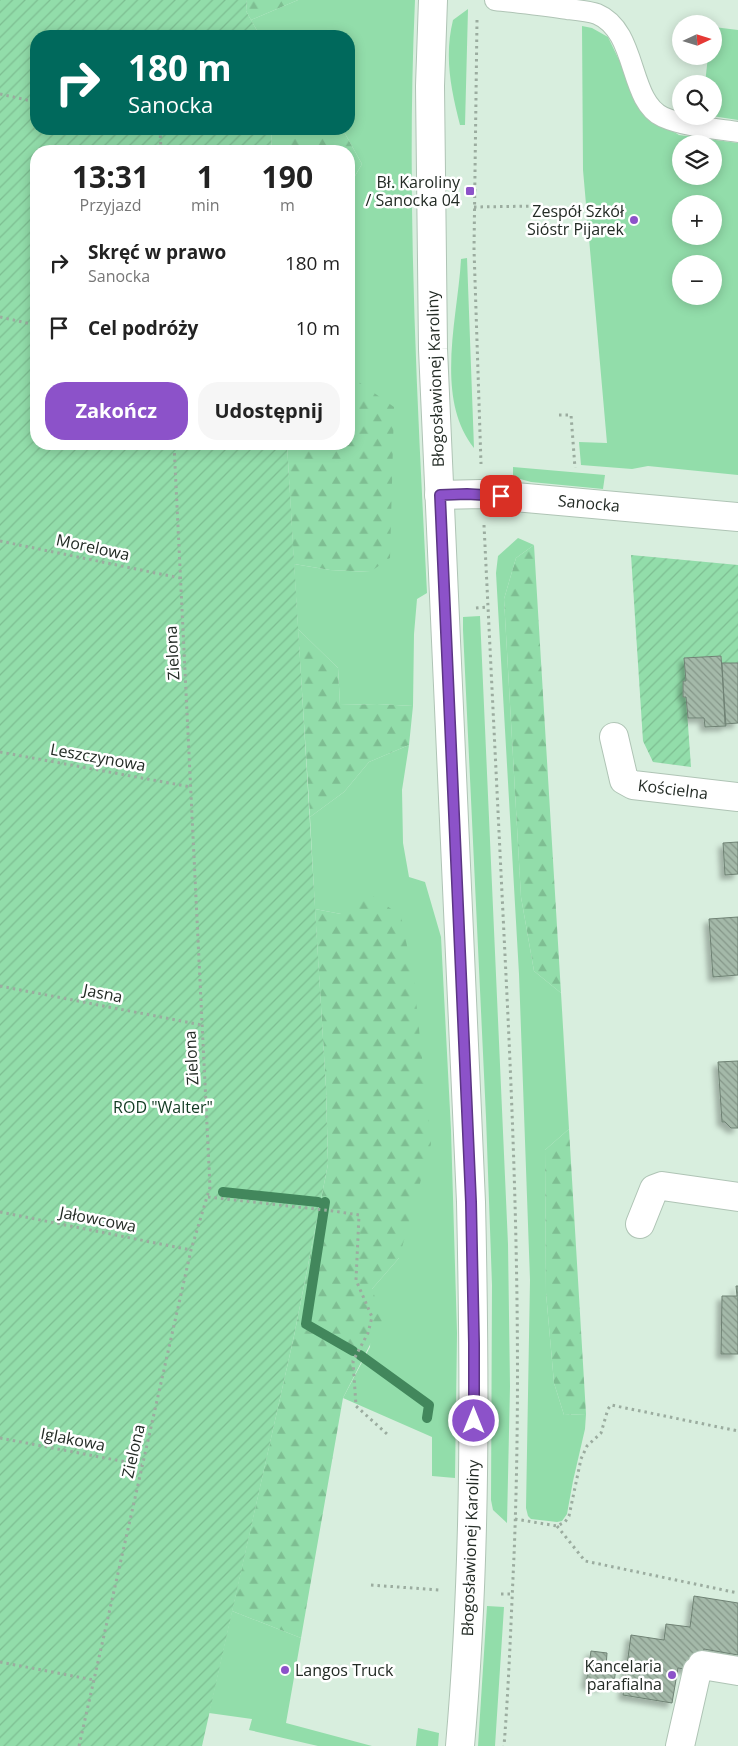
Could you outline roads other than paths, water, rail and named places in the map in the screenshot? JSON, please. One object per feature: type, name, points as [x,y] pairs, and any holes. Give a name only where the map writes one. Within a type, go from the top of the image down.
[{"type":"street","name":"Błogosławionej Karoliny","points":[[433,0],[430,86],[432,321],[471,1202],[474,1334],[473,1537],[460,1746]]},
{"type":"street","name":"Sanocka","points":[[440,495],[482,494],[738,517]]},
{"type":"street","name":"Kościelna","points":[[614,737],[624,780],[633,785],[738,797]]},
{"type":"street","points":[[640,1224],[654,1189],[662,1186],[738,1197]]},
{"type":"street","points":[[680,1746],[700,1668],[738,1671]]},
{"type":"lane","points":[[495,0],[598,14],[610,23],[624,40],[637,82],[650,105],[662,116],[692,125],[738,132]]},
{"type":"waterway","points":[[223,1192],[318,1202]]},
{"type":"waterway","points":[[325,1202],[306,1324],[353,1351]]},
{"type":"waterway","points":[[360,1355],[429,1405],[427,1418]]},
{"type":"place","name":"Bł. Karoliny / Sanocka 04","points":[[470,191]]},
{"type":"place","name":"Zespół Szkół Sióstr Pijarek","points":[[634,220]]},
{"type":"place","name":"Langos Truck","points":[[285,1670]]},
{"type":"place","name":"Kancelaria parafialna","points":[[672,1675]]},
{"type":"park label","name":"ROD \"Walter\"","points":[[163,1107]]}]
